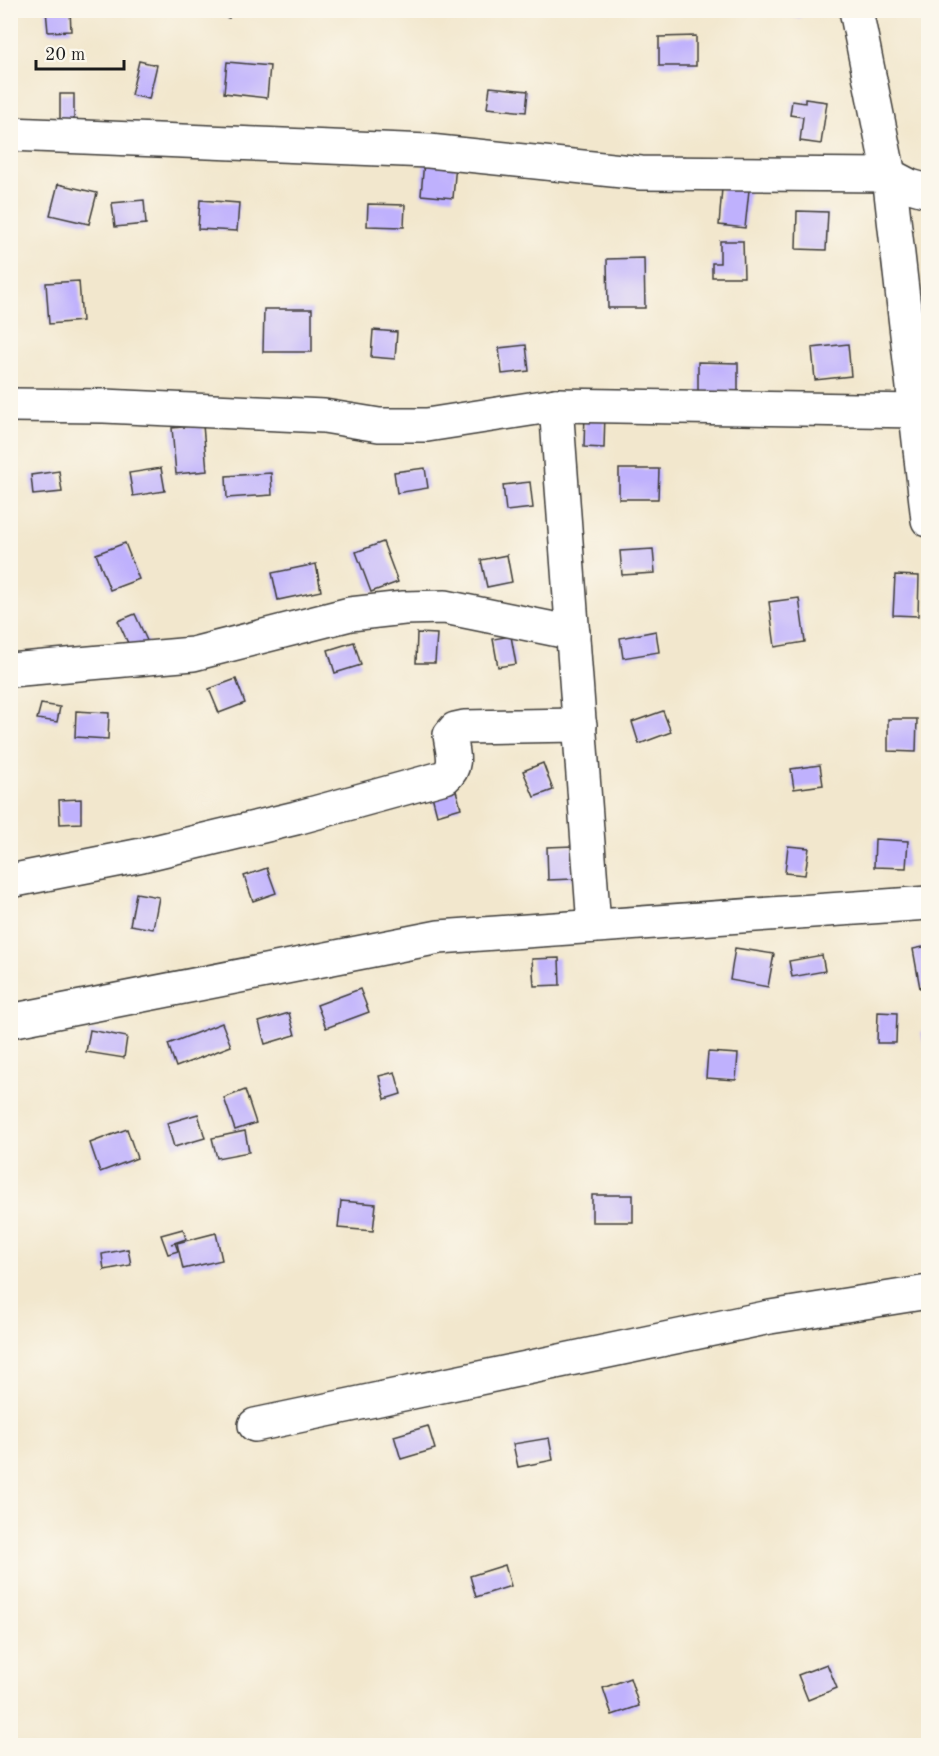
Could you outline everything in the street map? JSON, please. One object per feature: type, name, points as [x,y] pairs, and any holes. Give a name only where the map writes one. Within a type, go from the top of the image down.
[{"type":"street","points":[[856,10],[889,175],[928,520]]},
{"type":"street","points":[[10,134],[429,152],[641,173],[889,175],[910,186],[928,190]]},
{"type":"street","points":[[10,405],[105,406],[324,416],[379,425],[428,425],[556,405],[916,411]]},
{"type":"street","points":[[556,405],[594,926]]},
{"type":"street","points":[[10,670],[193,654],[350,614],[404,608],[445,607],[573,633]]},
{"type":"street","points":[[10,881],[142,855],[444,777],[451,772],[454,765],[450,735],[455,729],[580,725]]},
{"type":"street","points":[[10,1021],[439,937],[928,903]]},
{"type":"street","points":[[255,1425],[770,1317],[928,1292]]},
{"type":"building","points":[[46,10],[70,10],[71,31],[48,32]]},
{"type":"building","points":[[197,10],[230,10],[229,18]]},
{"type":"building","points":[[775,10],[801,10],[800,18],[775,15]]},
{"type":"building","points":[[696,36],[696,66],[659,66],[659,37]]},
{"type":"building","points":[[139,61],[157,65],[149,99],[131,95]]},
{"type":"building","points":[[227,62],[270,66],[267,98],[224,93]]},
{"type":"building","points":[[490,87],[528,91],[526,112],[487,108]]},
{"type":"building","points":[[60,94],[74,94],[74,123],[60,123]]},
{"type":"building","points":[[805,99],[827,102],[821,144],[800,141],[803,117],[790,115],[792,101],[805,103]]},
{"type":"building","points":[[424,161],[456,164],[453,198],[421,195]]},
{"type":"building","points":[[58,184],[97,193],[89,224],[50,215]]},
{"type":"building","points":[[722,188],[749,190],[745,228],[719,225]]},
{"type":"building","points":[[144,200],[146,224],[115,227],[112,203]]},
{"type":"building","points":[[200,200],[239,203],[237,231],[198,229]]},
{"type":"building","points":[[368,204],[405,205],[404,227],[367,226]]},
{"type":"building","points":[[797,211],[828,212],[826,250],[796,249]]},
{"type":"building","points":[[720,241],[743,241],[744,277],[712,277],[712,263],[720,263]]},
{"type":"building","points":[[644,258],[645,308],[608,308],[607,259]]},
{"type":"building","points":[[79,281],[82,321],[49,324],[46,283]]},
{"type":"building","points":[[264,309],[312,309],[312,352],[263,352]]},
{"type":"building","points":[[373,330],[397,332],[395,359],[371,357]]},
{"type":"building","points":[[848,344],[851,376],[815,380],[812,348]]},
{"type":"building","points":[[526,345],[529,371],[502,374],[499,348]]},
{"type":"building","points":[[698,362],[738,363],[738,394],[698,393]]},
{"type":"building","points":[[585,411],[605,412],[604,448],[584,447]]},
{"type":"building","points":[[203,425],[207,471],[176,474],[172,428]]},
{"type":"building","points":[[161,468],[165,491],[133,496],[129,473]]},
{"type":"building","points":[[425,468],[428,488],[397,493],[394,472]]},
{"type":"building","points":[[619,469],[659,469],[658,499],[619,499]]},
{"type":"building","points":[[59,471],[62,492],[33,495],[31,475]]},
{"type":"building","points":[[271,473],[272,495],[227,498],[226,476]]},
{"type":"building","points":[[530,482],[533,508],[506,511],[503,485]]},
{"type":"building","points":[[383,542],[398,582],[371,592],[356,552]]},
{"type":"building","points":[[125,543],[139,579],[110,590],[96,554]]},
{"type":"building","points":[[653,549],[655,573],[622,575],[620,551]]},
{"type":"building","points":[[507,555],[512,582],[487,587],[481,560]]},
{"type":"building","points":[[316,564],[321,591],[278,600],[272,573]]},
{"type":"building","points":[[895,575],[919,576],[918,616],[893,615]]},
{"type":"building","points":[[799,598],[805,642],[775,647],[769,602]]},
{"type":"building","points":[[135,614],[149,645],[132,652],[118,621]]},
{"type":"building","points":[[656,631],[659,652],[623,658],[620,638]]},
{"type":"building","points":[[417,633],[437,634],[435,663],[416,663]]},
{"type":"building","points":[[511,636],[516,664],[498,667],[493,639]]},
{"type":"building","points":[[354,642],[361,665],[335,673],[328,650]]},
{"type":"building","points":[[236,679],[245,703],[219,713],[209,689]]},
{"type":"building","points":[[41,704],[60,707],[57,722],[37,719]]},
{"type":"building","points":[[76,711],[109,713],[108,739],[75,737]]},
{"type":"building","points":[[663,711],[671,732],[639,744],[632,722]]},
{"type":"building","points":[[888,719],[917,719],[916,752],[888,751]]},
{"type":"building","points":[[543,763],[553,790],[534,797],[523,771]]},
{"type":"building","points":[[820,765],[823,785],[794,789],[791,769]]},
{"type":"building","points":[[452,777],[461,808],[437,815],[429,784]]},
{"type":"building","points":[[81,799],[81,823],[60,824],[59,800]]},
{"type":"building","points":[[875,839],[908,841],[906,868],[874,867]]},
{"type":"building","points":[[573,846],[574,879],[548,880],[547,847]]},
{"type":"building","points":[[788,846],[809,848],[805,875],[785,873]]},
{"type":"building","points":[[267,868],[276,893],[253,901],[244,876]]},
{"type":"building","points":[[136,893],[159,897],[153,929],[130,925]]},
{"type":"building","points":[[928,946],[928,986],[920,988],[913,949]]},
{"type":"building","points":[[735,948],[774,954],[768,987],[730,980]]},
{"type":"building","points":[[822,955],[825,971],[792,977],[789,961]]},
{"type":"building","points":[[559,958],[560,985],[534,986],[532,959]]},
{"type":"building","points":[[360,989],[369,1012],[326,1028],[317,1005]]},
{"type":"building","points":[[878,1012],[897,1013],[896,1043],[877,1043]]},
{"type":"building","points":[[289,1013],[295,1035],[265,1044],[259,1022]]},
{"type":"building","points":[[222,1023],[231,1046],[176,1067],[168,1044]]},
{"type":"building","points":[[90,1030],[127,1037],[124,1058],[86,1052]]},
{"type":"building","points":[[928,1030],[928,1059],[921,1033]]},
{"type":"building","points":[[708,1052],[738,1054],[736,1080],[706,1078]]},
{"type":"building","points":[[395,1072],[401,1094],[385,1099],[379,1076]]},
{"type":"building","points":[[245,1090],[256,1123],[235,1130],[224,1098]]},
{"type":"building","points":[[198,1114],[205,1138],[174,1147],[167,1123]]},
{"type":"building","points":[[127,1129],[137,1158],[100,1172],[90,1143]]},
{"type":"building","points":[[245,1131],[249,1152],[217,1158],[212,1138]]},
{"type":"building","points":[[592,1195],[633,1195],[633,1222],[592,1222]]},
{"type":"building","points":[[341,1201],[376,1204],[373,1231],[338,1228]]},
{"type":"building","points":[[183,1229],[186,1239],[171,1244],[175,1243],[178,1251],[168,1254],[161,1235]]},
{"type":"building","points":[[216,1233],[222,1260],[183,1269],[177,1243]]},
{"type":"building","points":[[128,1249],[131,1265],[104,1270],[102,1254]]},
{"type":"building","points":[[428,1426],[435,1449],[401,1459],[394,1436]]},
{"type":"building","points":[[549,1438],[553,1460],[518,1467],[513,1444]]},
{"type":"building","points":[[505,1565],[511,1586],[476,1597],[470,1576]]},
{"type":"building","points":[[827,1664],[837,1688],[808,1700],[798,1675]]},
{"type":"building","points":[[630,1678],[639,1706],[612,1715],[603,1688]]}]
